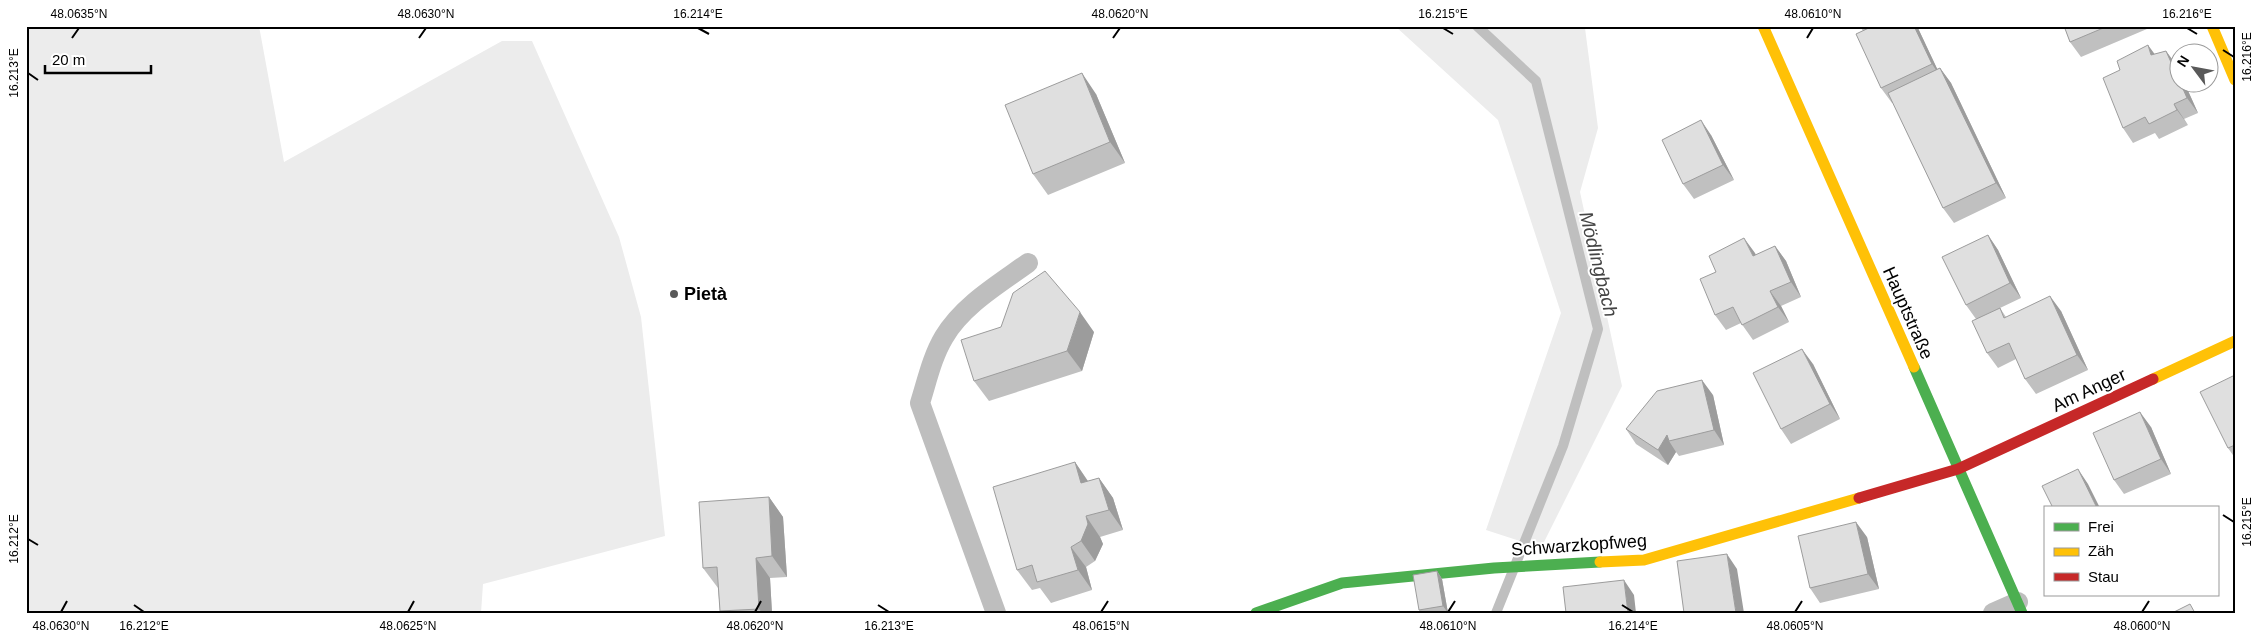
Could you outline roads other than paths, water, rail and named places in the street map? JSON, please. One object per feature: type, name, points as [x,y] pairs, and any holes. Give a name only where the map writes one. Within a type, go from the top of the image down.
[{"type":"street","name":"Hauptstraße","points":[[1763,26],[2020,607]]},
{"type":"street","points":[[2212,26],[2235,80]]},
{"type":"street","name":"Am Anger","points":[[1958,469],[2235,341]]},
{"type":"street","name":"Schwarzkopfweg","points":[[1256,613],[1342,582],[1494,568],[1644,560],[1958,469]]},
{"type":"lane","points":[[996,613],[920,403],[930,368],[944,336],[973,303],[1028,263]]},
{"type":"lane","points":[[1994,613],[2020,607]]},
{"type":"waterway","name":"Mödlingbach","points":[[1477,26],[1536,81],[1598,329],[1563,446],[1496,613]]},
{"type":"place","name":"Pietà","points":[[674,294]]}]
